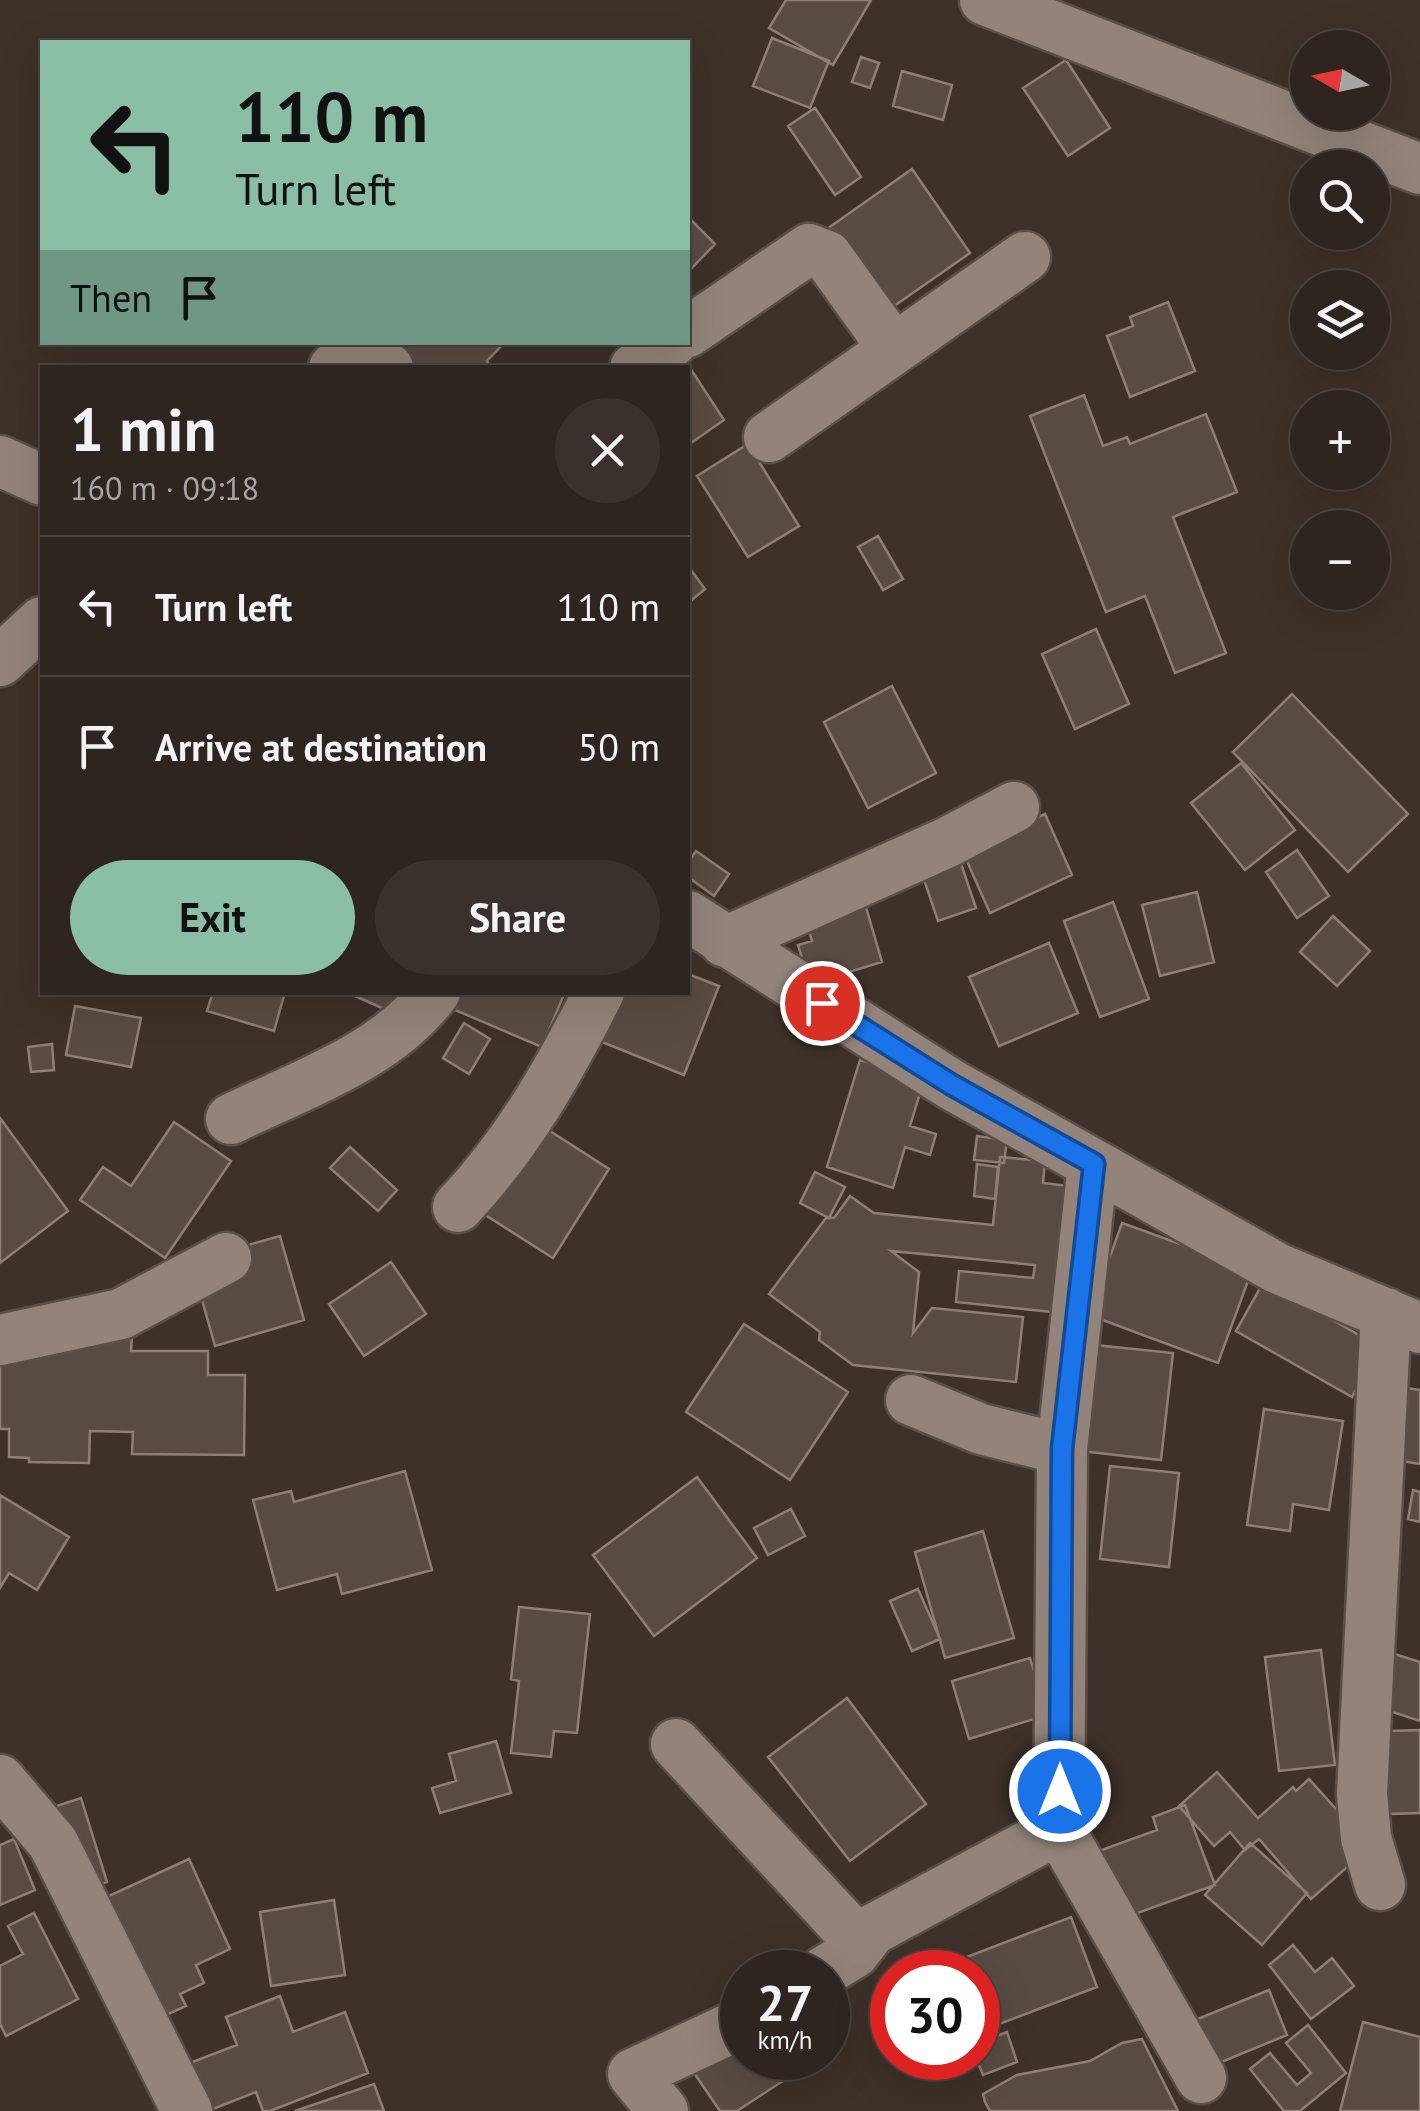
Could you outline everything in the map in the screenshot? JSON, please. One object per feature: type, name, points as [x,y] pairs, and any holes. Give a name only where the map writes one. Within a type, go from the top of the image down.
[{"type":"street","points":[[985,0],[1420,169]]},
{"type":"street","points":[[690,331],[809,249],[816,249],[827,256],[892,348]]},
{"type":"street","points":[[770,438],[1025,257]]},
{"type":"street","points":[[639,365],[668,345]]},
{"type":"street","points":[[337,365],[354,350],[382,365]]},
{"type":"street","points":[[0,461],[40,479]]},
{"type":"street","points":[[0,662],[40,624]]},
{"type":"street","points":[[706,929],[948,842],[1014,807]]},
{"type":"street","points":[[706,929],[952,1085],[1278,1268],[1403,1320],[1362,1794],[1366,1838],[1380,1885]]},
{"type":"street","points":[[231,1118],[360,1057],[412,1023],[432,995]]},
{"type":"street","points":[[458,1207],[495,1169],[542,1098],[597,995]]},
{"type":"street","points":[[1094,1164],[1062,1449],[1060,1829],[1201,2078]]},
{"type":"street","points":[[0,1340],[122,1314],[226,1258]]},
{"type":"street","points":[[912,1400],[982,1429],[1062,1449]]},
{"type":"street","points":[[676,1744],[836,1950]]},
{"type":"street","points":[[0,1780],[53,1843],[187,2111]]},
{"type":"street","points":[[850,1951],[872,1930],[1060,1829]]},
{"type":"street","points":[[664,2111],[634,2074],[720,2033]]},
{"type":"building","points":[[786,0],[871,0],[833,65],[769,28]]},
{"type":"building","points":[[772,38],[829,61],[810,108],[753,86]]},
{"type":"building","points":[[861,57],[879,63],[870,88],[852,82]]},
{"type":"building","points":[[1066,60],[1110,128],[1068,156],[1023,88]]},
{"type":"building","points":[[902,71],[952,85],[943,120],[893,106]]},
{"type":"building","points":[[815,108],[861,177],[835,195],[788,126]]},
{"type":"building","points":[[912,169],[970,253],[864,327],[807,243]]},
{"type":"building","points":[[690,219],[715,244],[690,270]]},
{"type":"building","points":[[1168,302],[1195,371],[1130,397],[1107,336],[1133,326],[1130,317]]},
{"type":"building","points":[[384,345],[502,345],[487,361],[489,365],[403,365]]},
{"type":"building","points":[[668,345],[675,345],[688,365],[634,365]]},
{"type":"building","points":[[690,368],[724,420],[690,444]]},
{"type":"building","points":[[1084,395],[1103,446],[1127,437],[1130,444],[1206,414],[1237,492],[1173,517],[1226,653],[1175,673],[1145,596],[1106,612],[1030,416]]},
{"type":"building","points":[[748,444],[799,526],[748,557],[697,476]]},
{"type":"building","points":[[878,536],[903,579],[883,590],[858,547]]},
{"type":"building","points":[[690,569],[705,589],[690,601]]},
{"type":"building","points":[[1096,629],[1129,704],[1075,729],[1042,654]]},
{"type":"building","points":[[892,686],[936,773],[868,808],[824,722]]},
{"type":"building","points":[[1292,694],[1408,814],[1348,872],[1233,752]]},
{"type":"building","points":[[1241,763],[1295,830],[1245,870],[1191,803]]},
{"type":"building","points":[[1045,814],[1072,875],[990,913],[962,850]]},
{"type":"building","points":[[954,843],[976,908],[938,921],[916,856]]},
{"type":"building","points":[[1297,850],[1329,896],[1297,918],[1266,872]]},
{"type":"building","points":[[696,851],[729,874],[714,896],[690,878],[690,860]]},
{"type":"building","points":[[858,880],[882,962],[810,984],[798,945],[812,941],[799,898]]},
{"type":"building","points":[[1197,892],[1214,962],[1160,976],[1142,905]]},
{"type":"building","points":[[1113,902],[1149,999],[1100,1017],[1064,921]]},
{"type":"building","points":[[1333,916],[1370,951],[1337,986],[1300,952]]},
{"type":"building","points":[[1049,943],[1078,1013],[999,1046],[969,977]]},
{"type":"building","points":[[690,975],[719,986],[684,1075],[570,1029],[584,995],[690,995]]},
{"type":"building","points":[[212,995],[284,995],[274,1031],[207,1011]]},
{"type":"building","points":[[353,995],[409,995],[400,1016]]},
{"type":"building","points":[[453,995],[564,995],[542,1047],[448,1007]]},
{"type":"building","points":[[75,1006],[141,1018],[131,1067],[66,1055]]},
{"type":"building","points":[[464,1023],[490,1039],[469,1074],[443,1058]]},
{"type":"building","points":[[52,1044],[54,1070],[31,1072],[28,1047]]},
{"type":"building","points":[[860,1060],[924,1080],[910,1126],[936,1134],[930,1155],[905,1147],[893,1188],[827,1167]]},
{"type":"building","points":[[525,1115],[609,1169],[553,1258],[468,1204]]},
{"type":"building","points":[[0,1118],[68,1211],[0,1263]]},
{"type":"building","points":[[174,1122],[231,1161],[165,1258],[80,1200],[103,1167],[131,1186]]},
{"type":"building","points":[[977,1136],[1007,1140],[1004,1163],[974,1160]]},
{"type":"building","points":[[350,1147],[397,1190],[378,1211],[330,1168]]},
{"type":"building","points":[[1000,1157],[1045,1161],[1043,1183],[1069,1186],[1062,1313],[956,1302],[959,1271],[1033,1278],[1035,1265],[891,1251],[919,1272],[913,1333],[932,1308],[1023,1317],[1016,1382],[853,1365],[819,1340],[820,1332],[769,1294],[826,1218],[834,1218],[850,1196],[874,1213],[993,1225]]},
{"type":"building","points":[[977,1164],[998,1167],[995,1199],[974,1196]]},
{"type":"building","points":[[815,1172],[845,1187],[829,1218],[800,1203]]},
{"type":"building","points":[[1122,1223],[1252,1270],[1218,1363],[1089,1315]]},
{"type":"building","points":[[280,1236],[304,1320],[215,1346],[191,1261]]},
{"type":"building","points":[[391,1262],[426,1314],[364,1356],[329,1304]]},
{"type":"building","points":[[1264,1281],[1380,1347],[1352,1397],[1236,1331]]},
{"type":"building","points":[[744,1324],[848,1392],[790,1480],[686,1412]]},
{"type":"building","points":[[0,1335],[132,1336],[131,1351],[208,1351],[208,1375],[245,1375],[244,1455],[132,1454],[133,1432],[90,1431],[89,1463],[29,1462],[29,1458],[9,1457],[9,1429],[0,1429]]},
{"type":"building","points":[[1056,1341],[1173,1353],[1161,1460],[1044,1447]]},
{"type":"building","points":[[1400,1387],[1420,1390],[1420,1464],[1389,1459]]},
{"type":"building","points":[[1264,1409],[1343,1421],[1329,1510],[1293,1504],[1290,1531],[1247,1525]]},
{"type":"building","points":[[1110,1466],[1179,1473],[1169,1567],[1100,1559]]},
{"type":"building","points":[[405,1471],[432,1570],[342,1594],[337,1574],[277,1590],[253,1500],[291,1491],[294,1502]]},
{"type":"building","points":[[697,1477],[757,1558],[654,1636],[593,1555]]},
{"type":"building","points":[[1413,1490],[1420,1492],[1420,1522],[1408,1519]]},
{"type":"building","points":[[0,1495],[69,1537],[37,1590],[9,1573],[0,1588]]},
{"type":"building","points":[[791,1509],[805,1536],[768,1555],[754,1528]]},
{"type":"building","points":[[983,1531],[1014,1638],[945,1658],[915,1552]]},
{"type":"building","points":[[918,1589],[940,1639],[912,1651],[890,1601]]},
{"type":"building","points":[[519,1607],[590,1614],[577,1733],[554,1731],[551,1757],[511,1753],[519,1681],[511,1679]]},
{"type":"building","points":[[1321,1650],[1335,1765],[1279,1771],[1265,1657]]},
{"type":"building","points":[[1382,1650],[1420,1662],[1420,1721],[1365,1703]]},
{"type":"building","points":[[1030,1658],[1047,1715],[969,1739],[952,1681]]},
{"type":"building","points":[[847,1698],[926,1804],[850,1861],[768,1757]]},
{"type":"building","points":[[1420,1730],[1420,1813],[1363,1815],[1360,1732]]},
{"type":"building","points":[[496,1741],[511,1793],[440,1813],[432,1788],[456,1781],[449,1754]]},
{"type":"building","points":[[1217,1772],[1258,1818],[1293,1787],[1296,1791],[1309,1779],[1370,1847],[1311,1899],[1259,1839],[1245,1850],[1230,1832],[1214,1846],[1179,1806]]},
{"type":"building","points":[[81,1798],[107,1882],[64,1896],[38,1812]]},
{"type":"building","points":[[1185,1805],[1215,1885],[1124,1918],[1099,1851],[1157,1830],[1153,1817]]},
{"type":"building","points":[[14,1839],[35,1890],[0,1905],[0,1845]]},
{"type":"building","points":[[1250,1843],[1307,1893],[1262,1945],[1205,1895]]},
{"type":"building","points":[[189,1859],[230,1949],[196,1965],[204,1983],[180,1994],[186,2006],[129,2032],[74,1912]]},
{"type":"building","points":[[334,1900],[345,1975],[271,1986],[260,1912]]},
{"type":"building","points":[[34,1913],[78,1999],[6,2036],[0,2024],[0,1966],[23,1954],[8,1926]]},
{"type":"building","points":[[1071,1917],[1097,1987],[1000,2024],[1000,1950],[985,1950]]},
{"type":"building","points":[[1293,1945],[1315,1972],[1332,1958],[1354,1986],[1311,2019],[1269,1965]]},
{"type":"building","points":[[1269,1990],[1287,2035],[1202,2070],[1183,2025]]},
{"type":"building","points":[[280,1996],[293,2032],[345,2012],[368,2073],[270,2111],[263,2111],[256,2092],[208,2111],[174,2069],[237,2045],[226,2017]]},
{"type":"building","points":[[1363,2022],[1420,2037],[1420,2111],[1340,2111]]},
{"type":"building","points":[[1308,2025],[1346,2073],[1300,2111],[1284,2111],[1250,2069],[1270,2053],[1297,2085],[1311,2073],[1286,2043]]},
{"type":"building","points":[[1007,2032],[1017,2062],[1000,2068],[1000,2035]]},
{"type":"building","points":[[1142,2039],[1178,2111],[990,2111],[985,2102],[983,2094],[1017,2075],[1090,2061],[1122,2043]]},
{"type":"building","points":[[720,2047],[720,2080],[784,2080],[737,2111],[720,2111],[690,2067]]},
{"type":"building","points":[[374,2084],[384,2111],[295,2111]]},
{"type":"route","points":[[822,1003],[952,1085],[1094,1164],[1062,1449],[1060,1791]]}]
